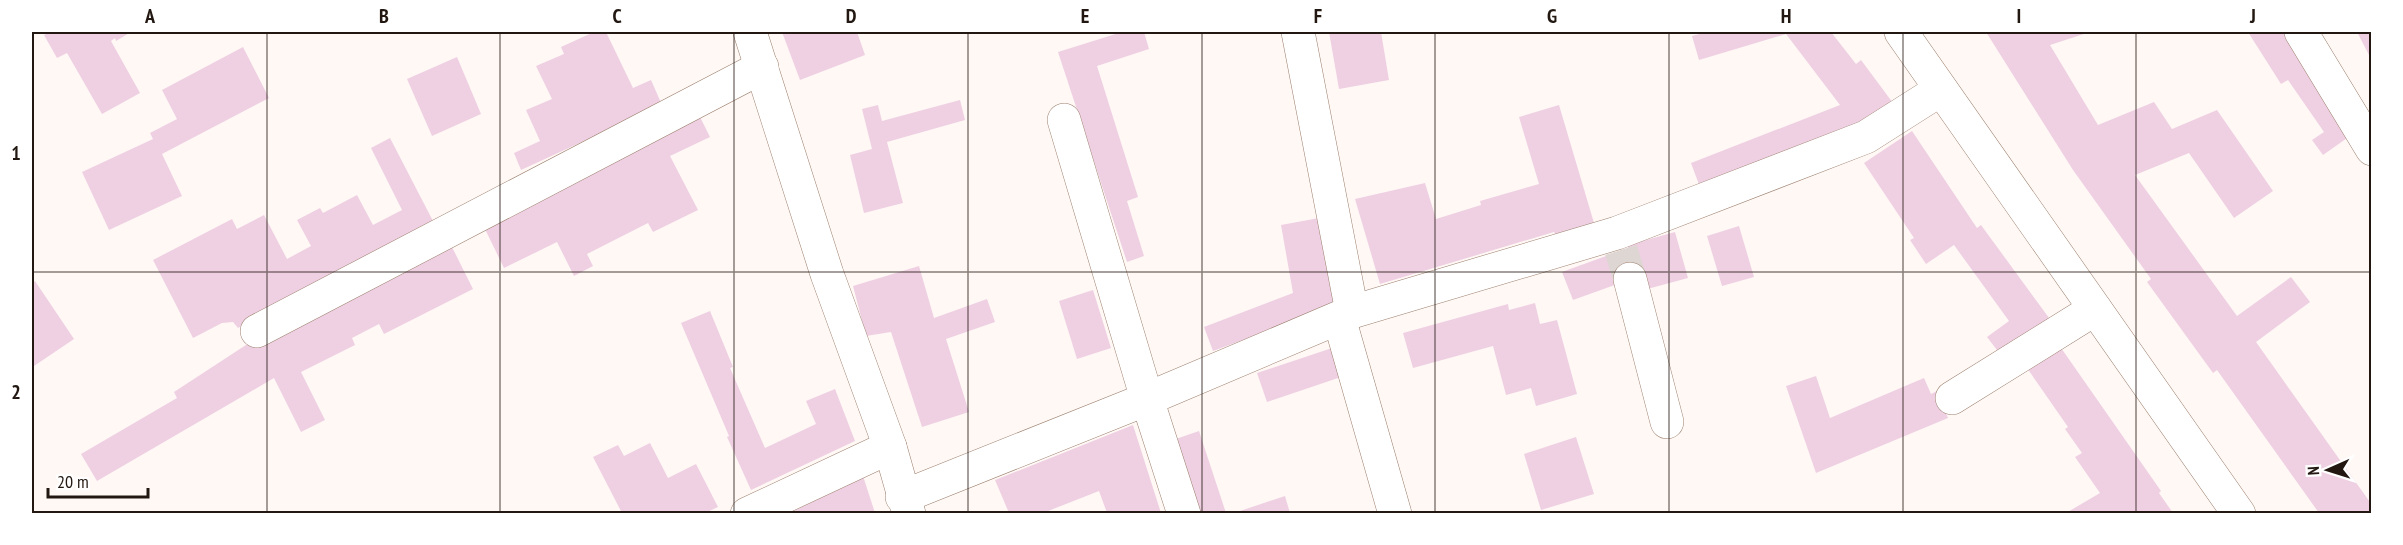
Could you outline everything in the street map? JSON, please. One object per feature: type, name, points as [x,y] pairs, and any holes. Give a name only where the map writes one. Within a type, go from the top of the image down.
[{"type":"street","points":[[750,32],[827,274],[890,447],[905,505],[1346,315],[1623,254],[1866,137],[1940,90]]},
{"type":"street","points":[[1298,32],[1346,315],[1395,513]]},
{"type":"street","points":[[1901,32],[2239,513]]},
{"type":"street","points":[[2301,32],[2372,149]]},
{"type":"street","points":[[257,331],[762,67]]},
{"type":"street","points":[[1064,120],[1147,399],[1184,513]]},
{"type":"street","points":[[1623,254],[1667,422]]},
{"type":"street","points":[[1952,398],[2095,309]]},
{"type":"street","points":[[747,513],[890,447]]},
{"type":"building","points":[[50,32],[131,32],[116,41],[115,38],[111,41],[140,93],[102,114],[67,53],[57,58],[44,35]]},
{"type":"building","points":[[594,32],[606,32],[633,88],[651,80],[662,105],[521,170],[514,153],[540,141],[526,110],[552,99],[536,66],[564,54],[561,47]]},
{"type":"building","points":[[782,32],[857,32],[865,55],[800,80]]},
{"type":"building","points":[[1122,32],[1144,32],[1149,49],[1097,66],[1138,197],[1127,201],[1144,256],[1127,262],[1058,52]]},
{"type":"building","points":[[1329,32],[1381,32],[1389,80],[1339,89]]},
{"type":"building","points":[[1707,32],[1831,32],[1856,64],[1861,60],[1893,103],[1858,130],[1701,190],[1691,163],[1840,105],[1786,34],[1699,60],[1692,36]]},
{"type":"building","points":[[1986,32],[2090,32],[2050,45],[2098,125],[2154,102],[2172,129],[2217,110],[2273,191],[2234,218],[2189,153],[2135,175],[2237,316],[2291,277],[2310,302],[2256,342],[2372,505],[2372,513],[2319,513],[2217,370],[2213,373],[2147,282],[2151,279],[2073,170]]},
{"type":"building","points":[[2248,32],[2284,32],[2350,136],[2323,155],[2312,140],[2324,132],[2288,80],[2281,84]]},
{"type":"building","points":[[2357,32],[2372,32],[2372,61],[2368,53]]},
{"type":"building","points":[[243,47],[269,98],[162,154],[182,196],[109,230],[82,172],[153,139],[150,133],[177,119],[162,90]]},
{"type":"building","points":[[457,57],[481,114],[432,136],[407,79]]},
{"type":"building","points":[[960,100],[965,120],[887,142],[903,203],[864,213],[850,155],[872,149],[862,109],[878,105],[882,121]]},
{"type":"building","points":[[1559,105],[1594,223],[1555,234],[1554,232],[1380,284],[1355,199],[1425,183],[1436,219],[1481,205],[1480,201],[1539,184],[1519,117]]},
{"type":"building","points":[[698,113],[710,137],[670,156],[698,210],[653,232],[648,223],[587,254],[593,266],[574,276],[557,242],[504,268],[483,225]]},
{"type":"building","points":[[1912,131],[1977,228],[1981,225],[2052,322],[2003,358],[1987,337],[2009,321],[1954,245],[1926,264],[1910,240],[1914,238],[1864,163]]},
{"type":"building","points":[[390,138],[433,221],[238,328],[233,322],[222,323],[193,338],[153,260],[232,219],[237,229],[264,215],[287,259],[311,246],[297,220],[320,208],[323,213],[357,195],[373,225],[402,210],[371,148]]},
{"type":"building","points":[[1319,218],[1335,306],[1213,351],[1204,327],[1293,293],[1281,225]]},
{"type":"building","points":[[1739,226],[1754,277],[1722,286],[1707,236]]},
{"type":"building","points":[[1675,232],[1688,278],[1640,291],[1637,277],[1573,300],[1562,272],[1628,248],[1628,245]]},
{"type":"building","points":[[451,245],[473,289],[384,334],[379,324],[352,338],[355,345],[301,372],[325,420],[301,432],[274,378],[97,481],[81,454],[177,398],[174,392],[249,343]]},
{"type":"building","points":[[919,266],[934,318],[987,299],[995,322],[946,339],[969,412],[922,427],[891,332],[866,336],[853,286]]},
{"type":"building","points":[[35,281],[74,339],[34,366],[32,363],[32,284]]},
{"type":"building","points":[[1093,290],[1111,348],[1077,359],[1059,301]]},
{"type":"building","points":[[1535,303],[1540,324],[1557,320],[1577,394],[1536,406],[1531,388],[1506,395],[1493,346],[1413,368],[1403,333],[1508,304],[1509,310]]},
{"type":"building","points":[[710,311],[733,367],[730,368],[765,448],[816,424],[806,401],[835,389],[855,441],[751,490],[681,323]]},
{"type":"building","points":[[1341,345],[1350,374],[1267,402],[1257,373]]},
{"type":"building","points":[[2059,345],[2161,491],[2159,493],[2173,513],[2066,513],[2100,493],[2075,457],[2082,453],[2065,429],[2068,427],[2027,368]]},
{"type":"building","points":[[1816,376],[1830,418],[1924,378],[1931,394],[1937,391],[1948,418],[1816,473],[1786,386]]},
{"type":"building","points":[[1133,425],[1161,513],[1107,513],[1099,491],[1043,513],[1009,513],[995,480]]},
{"type":"building","points":[[1199,431],[1226,513],[1197,513],[1173,440]]},
{"type":"building","points":[[1576,437],[1594,494],[1541,510],[1524,454]]},
{"type":"building","points":[[650,443],[668,478],[696,464],[718,507],[705,513],[622,513],[593,457],[618,445],[624,456]]},
{"type":"building","points":[[863,476],[875,513],[790,513]]},
{"type":"building","points":[[1285,496],[1290,513],[1234,513]]},
{"type":"tunnel","points":[[1621,250],[1630,279]]}]
